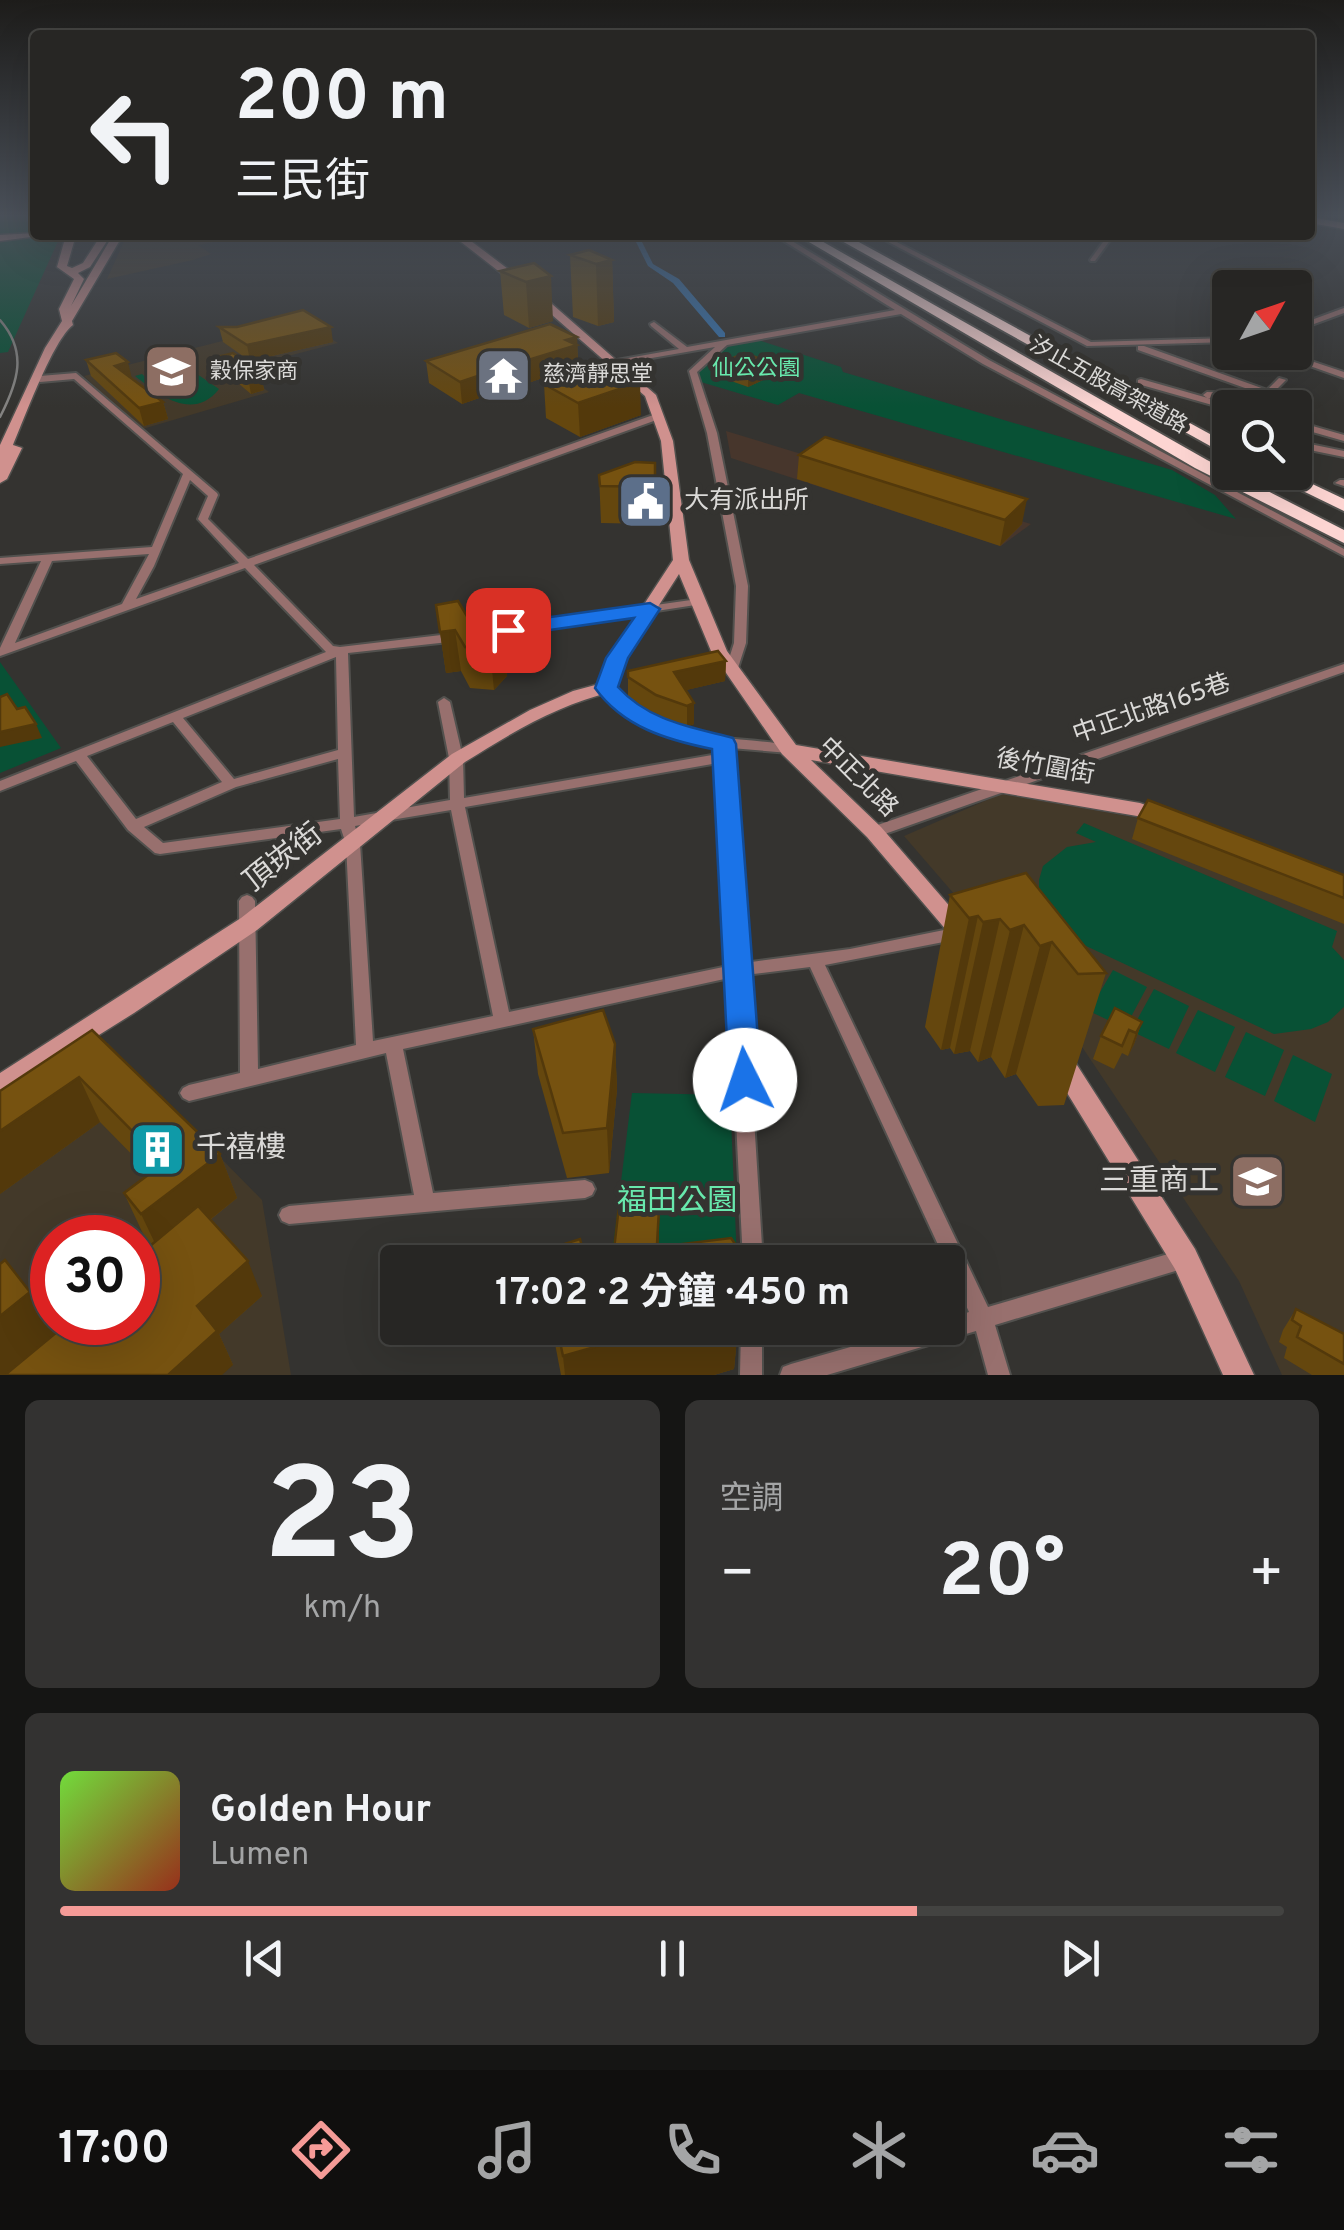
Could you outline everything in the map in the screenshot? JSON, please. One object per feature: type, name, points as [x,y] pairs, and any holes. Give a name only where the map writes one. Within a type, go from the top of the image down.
[{"type":"highway","name":"汐止五股高架道路","points":[[878,278],[1202,464],[1344,537]]},
{"type":"highway","points":[[897,278],[1212,455]]},
{"type":"highway","points":[[915,278],[1212,442]]},
{"type":"highway","name":"汐止五股高架道路","points":[[944,278],[1212,421]]},
{"type":"highway","points":[[1312,476],[1343,486]]},
{"type":"highway","points":[[1281,490],[1344,521]]},
{"type":"highway","points":[[1310,490],[1344,506]]},
{"type":"street","points":[[68,325],[64,310],[78,278]]},
{"type":"street","points":[[0,480],[57,344],[94,278]]},
{"type":"street","name":"中正北路","points":[[510,278],[616,362],[650,396],[667,442],[681,560],[732,668],[789,750],[874,832],[969,940]]},
{"type":"street","points":[[849,278],[986,362],[1344,552]]},
{"type":"street","points":[[962,278],[1090,344],[1134,346],[1212,341]]},
{"type":"street","points":[[1312,323],[1344,310]]},
{"type":"street","points":[[616,362],[903,311]]},
{"type":"street","points":[[654,324],[684,349]]},
{"type":"street","points":[[725,342],[693,372],[712,432],[742,586],[740,642],[732,668]]},
{"type":"street","points":[[1134,346],[1249,390]]},
{"type":"street","points":[[1312,364],[1344,375]]},
{"type":"street","points":[[45,379],[76,376],[138,436],[213,495],[203,519],[329,649],[698,602]]},
{"type":"street","points":[[0,458],[45,379]]},
{"type":"street","points":[[1271,390],[1282,380]]},
{"type":"street","points":[[1141,382],[1212,402]]},
{"type":"street","points":[[1180,393],[1212,394]]},
{"type":"street","points":[[2,652],[659,416]]},
{"type":"street","points":[[1312,429],[1344,438]]},
{"type":"street","points":[[1312,447],[1344,454]]},
{"type":"street","points":[[126,608],[188,474]]},
{"type":"street","points":[[0,561],[156,550]]},
{"type":"street","points":[[2,652],[50,556]]},
{"type":"street","points":[[681,560],[617,658],[606,688],[621,705],[672,733],[724,750]]},
{"type":"street","points":[[0,786],[342,650]]},
{"type":"street","points":[[342,650],[344,753],[365,1050]]},
{"type":"street","name":"中正北路165巷","points":[[874,832],[1344,668]]},
{"type":"street","name":"頂崁街","points":[[0,1086],[248,924],[350,833],[380,817],[492,732],[585,690],[606,688]]},
{"type":"street","points":[[444,702],[456,758],[457,803],[502,1020]]},
{"type":"street","points":[[175,716],[232,784]]},
{"type":"street","points":[[380,817],[724,750]]},
{"type":"street","points":[[724,750],[752,1245]]},
{"type":"street","name":"後竹圍街","points":[[724,750],[789,750],[1140,810],[1178,824]]},
{"type":"street","points":[[133,826],[232,784],[344,753]]},
{"type":"street","points":[[78,755],[133,826],[160,849],[350,833]]},
{"type":"street","points":[[247,901],[249,1078]]},
{"type":"street","points":[[190,1092],[434,1034],[738,970],[969,940]]},
{"type":"street","points":[[816,960],[983,1319],[999,1375]]},
{"type":"street","points":[[1046,1038],[1184,1259],[1239,1375]]},
{"type":"street","points":[[393,1044],[425,1203]]},
{"type":"street","points":[[289,1215],[585,1189]]},
{"type":"street","points":[[792,1375],[1184,1259]]},
{"type":"street","points":[[751,1375],[752,1345]]},
{"type":"shaded area","name":"穀保家商","points":[[302,321],[338,343],[239,369],[269,392],[139,430],[84,376]]},
{"type":"shaded area","points":[[726,431],[1031,524],[1001,546],[731,458]]},
{"type":"shaded area","name":"三重商工","points":[[1001,794],[1139,818],[1344,899],[1344,1375],[1282,1375],[1239,1281],[1068,1026],[904,836]]},
{"type":"shaded area","points":[[108,1043],[262,1200],[291,1375],[0,1375],[0,1110]]},
{"type":"green space","points":[[0,278],[41,278],[8,352],[0,353]]},
{"type":"green space","name":"仙公公園","points":[[758,340],[841,367],[843,372],[1172,470],[1215,495],[1236,519],[799,393],[778,405],[694,380],[709,352],[736,342]]},
{"type":"green space","points":[[171,368],[173,373],[197,374],[219,389],[209,399],[187,404],[165,397],[135,376],[142,374],[151,382],[165,375],[151,373]]},
{"type":"green space","points":[[0,662],[61,748],[0,773]]},
{"type":"green space","points":[[1084,823],[1337,931],[1332,947],[1344,960],[1344,1007],[1328,1022],[1311,1029],[1274,1034],[1069,938],[1039,894],[1039,880],[1043,866],[1067,847],[1096,842],[1076,833]]},
{"type":"green space","points":[[1113,970],[1147,987],[1125,1028],[1089,1011]]},
{"type":"green space","points":[[1154,989],[1189,1006],[1169,1049],[1131,1031]]},
{"type":"green space","points":[[1198,1010],[1235,1027],[1215,1072],[1176,1053]]},
{"type":"green space","points":[[1246,1032],[1284,1050],[1265,1096],[1225,1077]]},
{"type":"green space","points":[[1293,1055],[1332,1074],[1315,1122],[1274,1101]]},
{"type":"green space","name":"福田公園","points":[[632,1093],[730,1095],[736,1245],[613,1245]]},
{"type":"building","points":[[303,310],[331,327],[247,345],[219,327],[237,327]]},
{"type":"building","points":[[550,324],[577,337],[566,340],[577,345],[518,363],[527,368],[510,373],[501,368],[460,382],[426,361]]},
{"type":"building","points":[[116,353],[128,362],[115,366],[163,402],[139,408],[86,360]]},
{"type":"building","points":[[233,353],[261,374],[248,377],[221,356]]},
{"type":"building","points":[[744,353],[775,364],[748,376],[717,365]]},
{"type":"building","points":[[605,364],[640,382],[578,403],[544,384]]},
{"type":"building","points":[[825,437],[1027,499],[1005,520],[799,455]]},
{"type":"building","points":[[635,462],[655,463],[655,487],[600,486],[599,475]]},
{"type":"building","points":[[458,601],[468,618],[489,615],[497,620],[503,635],[490,649],[465,647],[455,630],[440,632],[436,605]]},
{"type":"building","points":[[718,651],[726,661],[674,672],[694,703],[687,706],[656,695],[628,677],[628,671]]},
{"type":"building","points":[[7,694],[17,709],[25,707],[36,724],[0,732],[0,697]]},
{"type":"building","points":[[1148,800],[1344,875],[1344,898],[1138,818]]},
{"type":"building","points":[[1026,873],[1106,973],[1078,974],[1052,942],[1040,946],[1024,925],[1010,930],[1000,919],[983,922],[978,916],[969,918],[950,895]]},
{"type":"building","points":[[1115,1008],[1142,1022],[1136,1033],[1129,1030],[1122,1046],[1101,1036]]},
{"type":"building","points":[[603,1010],[615,1044],[607,1128],[563,1133],[533,1029]]},
{"type":"building","points":[[92,1030],[220,1154],[141,1214],[124,1193],[164,1163],[79,1077],[0,1131],[0,1091]]},
{"type":"building","points":[[642,1188],[660,1191],[657,1245],[614,1245],[620,1197],[640,1199]]},
{"type":"building","points":[[198,1206],[248,1261],[197,1306],[217,1331],[168,1375],[5,1375],[41,1345],[160,1345],[160,1238]]},
{"type":"building","points":[[731,1238],[736,1245],[674,1245]]},
{"type":"building","points":[[5,1260],[30,1292],[0,1316],[0,1264]]},
{"type":"building","points":[[1296,1309],[1344,1334],[1344,1364],[1297,1337],[1301,1326],[1292,1320]]},
{"type":"building","points":[[561,1345],[602,1345],[563,1356]]},
{"type":"waterway","points":[[671,278],[722,335]]},
{"type":"railway","points":[[0,320],[9,332],[17,356],[12,392],[0,417]]},
{"type":"place","name":"穀保家商","points":[[171,372]]},
{"type":"place","name":"慈濟靜思堂","points":[[504,375]]},
{"type":"place","name":"大有派出所","points":[[645,502]]},
{"type":"place","name":"千禧樓","points":[[157,1149]]},
{"type":"place","name":"三重商工","points":[[1258,1182]]},
{"type":"route","points":[[508,630],[650,609],[617,658],[606,688],[621,705],[672,733],[724,744],[745,1080]]}]
